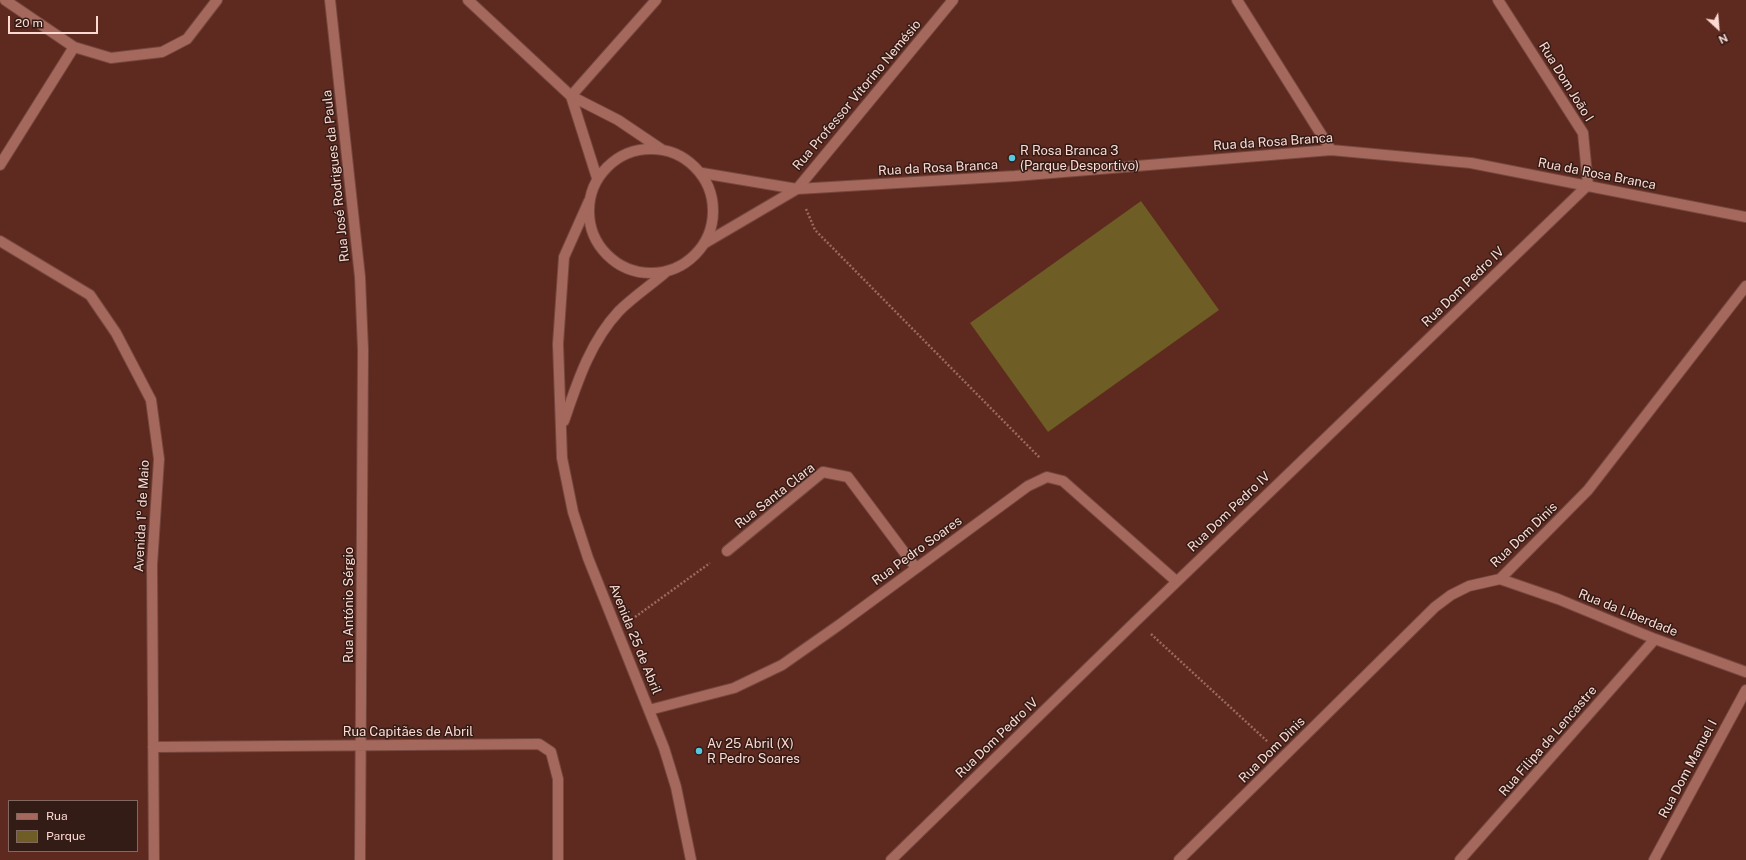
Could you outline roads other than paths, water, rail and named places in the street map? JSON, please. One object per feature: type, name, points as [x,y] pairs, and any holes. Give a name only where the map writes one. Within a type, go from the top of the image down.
[{"type":"street","points":[[5,0],[74,47],[111,58],[162,52],[187,39],[217,0]]},
{"type":"street","name":"Rua José Rodrigues da Paula","points":[[330,0],[360,277],[363,350]]},
{"type":"street","points":[[468,0],[571,96],[618,120],[661,149]]},
{"type":"street","points":[[571,96],[656,0]]},
{"type":"street","name":"Rua Professor Vitorino Nemésio","points":[[797,189],[953,0]]},
{"type":"street","points":[[1237,0],[1332,150]]},
{"type":"street","name":"Rua Dom João I","points":[[1498,0],[1583,133],[1588,185]]},
{"type":"street","points":[[0,165],[74,47]]},
{"type":"street","points":[[571,96],[598,178]]},
{"type":"street","points":[[643,149],[661,149],[677,153],[691,161],[702,173],[711,189],[714,208],[712,226],[705,243],[695,256],[682,265],[666,272],[646,273],[626,268],[609,257],[596,241],[590,222],[589,201],[598,178],[609,164],[625,154],[643,149]]},
{"type":"street","name":"Rua da Rosa Branca","points":[[702,173],[797,189],[1015,176],[1332,150],[1471,163],[1746,217]]},
{"type":"street","name":"Rua Dom Pedro IV","points":[[891,860],[1176,581],[1588,185]]},
{"type":"street","name":"Rua da Rosa Branca","points":[[705,243],[797,189]]},
{"type":"street","name":"Avenida 25 de Abril","points":[[589,201],[564,257],[558,344],[562,458],[573,512],[588,558],[664,748],[676,787],[692,860]]},
{"type":"street","name":"Avenida 1º de Maio","points":[[0,242],[90,295],[116,333],[151,400],[159,459],[152,565],[154,860]]},
{"type":"street","name":"Avenida 25 de Abril","points":[[562,427],[583,368],[598,339],[619,312],[666,272]]},
{"type":"street","name":"Rua Dom Dinis","points":[[1179,860],[1435,607],[1451,595],[1469,586],[1500,579],[1588,490],[1746,286]]},
{"type":"street","name":"Rua António Sérgio","points":[[360,860],[362,745],[363,350]]},
{"type":"street","name":"Rua Santa Clara","points":[[727,551],[823,472],[848,477],[916,568]]},
{"type":"street","name":"Rua Pedro Soares","points":[[649,710],[734,688],[782,665],[1028,486],[1047,477],[1063,481],[1176,581]]},
{"type":"street","name":"Rua da Liberdade","points":[[1500,579],[1558,599],[1655,639],[1746,672]]},
{"type":"street","name":"Rua Filipa de Lencastre","points":[[1460,860],[1655,639]]},
{"type":"street","name":"Rua Dom Manuel I","points":[[1654,860],[1746,690]]},
{"type":"street","name":"Rua Capitães de Abril","points":[[153,747],[539,744],[551,752],[558,779],[558,860]]},
{"type":"place","name":"R Rosa Branca 3 (Parque Desportivo)","points":[[1012,158]]},
{"type":"place","name":"Av 25 Abril (X) R Pedro Soares","points":[[699,751]]}]
